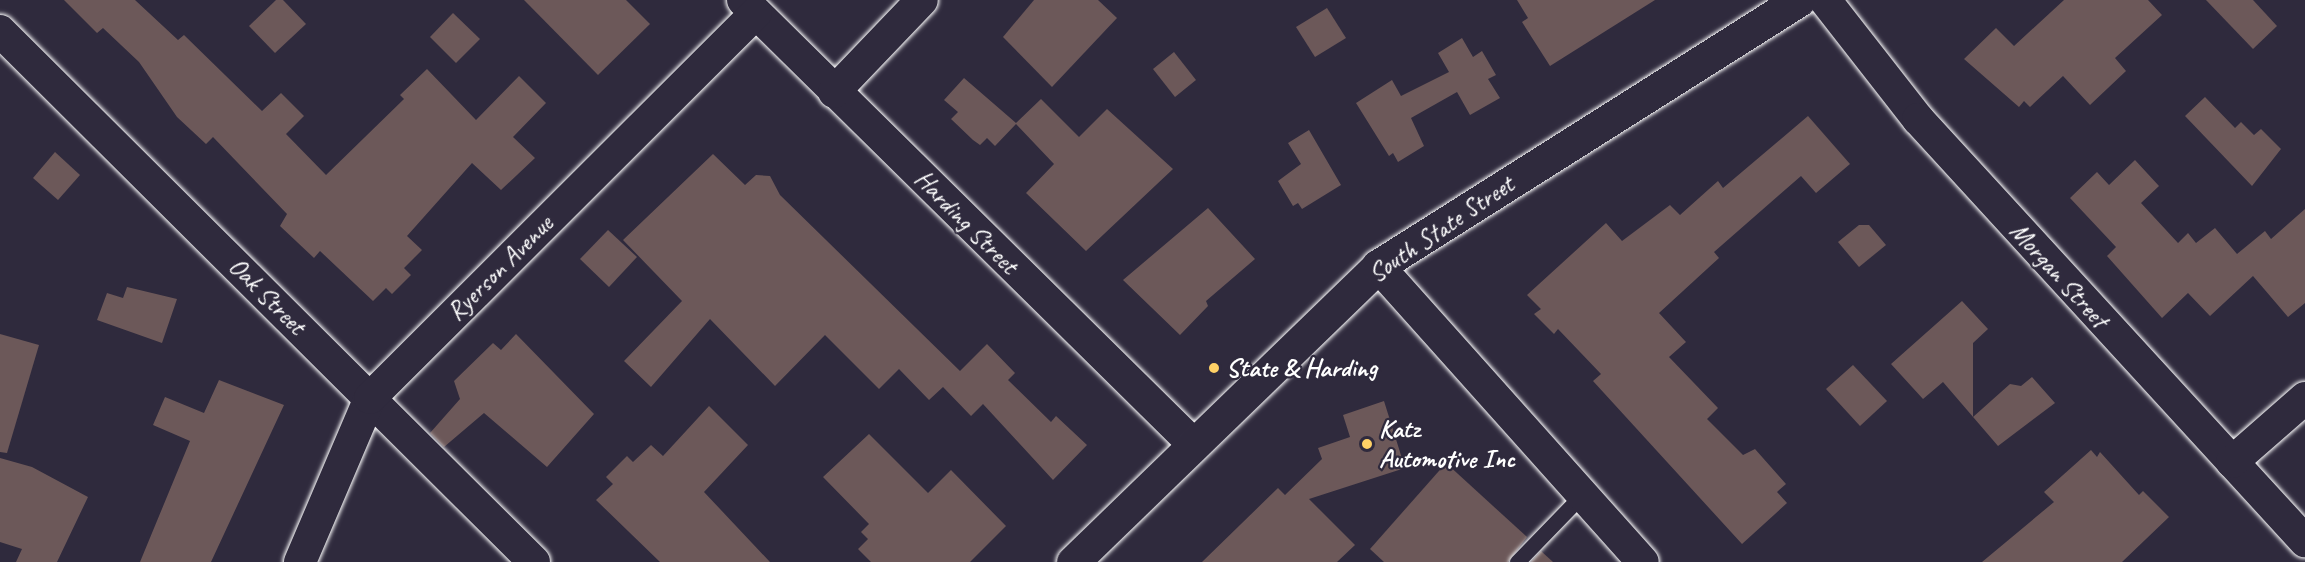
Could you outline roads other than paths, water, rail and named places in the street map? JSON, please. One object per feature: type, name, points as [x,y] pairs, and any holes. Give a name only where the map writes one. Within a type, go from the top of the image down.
[{"type":"main road","name":"South State Street","points":[[1073,562],[1191,442],[1378,266],[1799,0]]},
{"type":"street","points":[[834,92],[922,0]]},
{"type":"street","name":"Morgan Street","points":[[1825,0],[1918,119],[2305,542]]},
{"type":"street","name":"Harding Street","points":[[749,6],[1191,442]]},
{"type":"street","name":"Ryerson Avenue","points":[[300,562],[370,398],[749,6]]},
{"type":"street","name":"Oak Street","points":[[0,31],[534,562]]},
{"type":"street","points":[[1378,266],[1643,562]]},
{"type":"street","points":[[2232,462],[2305,398]]},
{"type":"lane","points":[[1517,562],[1583,494]]},
{"type":"place","name":"State & Harding","points":[[1214,368]]},
{"type":"place","name":"Katz Automotive Inc","points":[[1367,444]]}]
